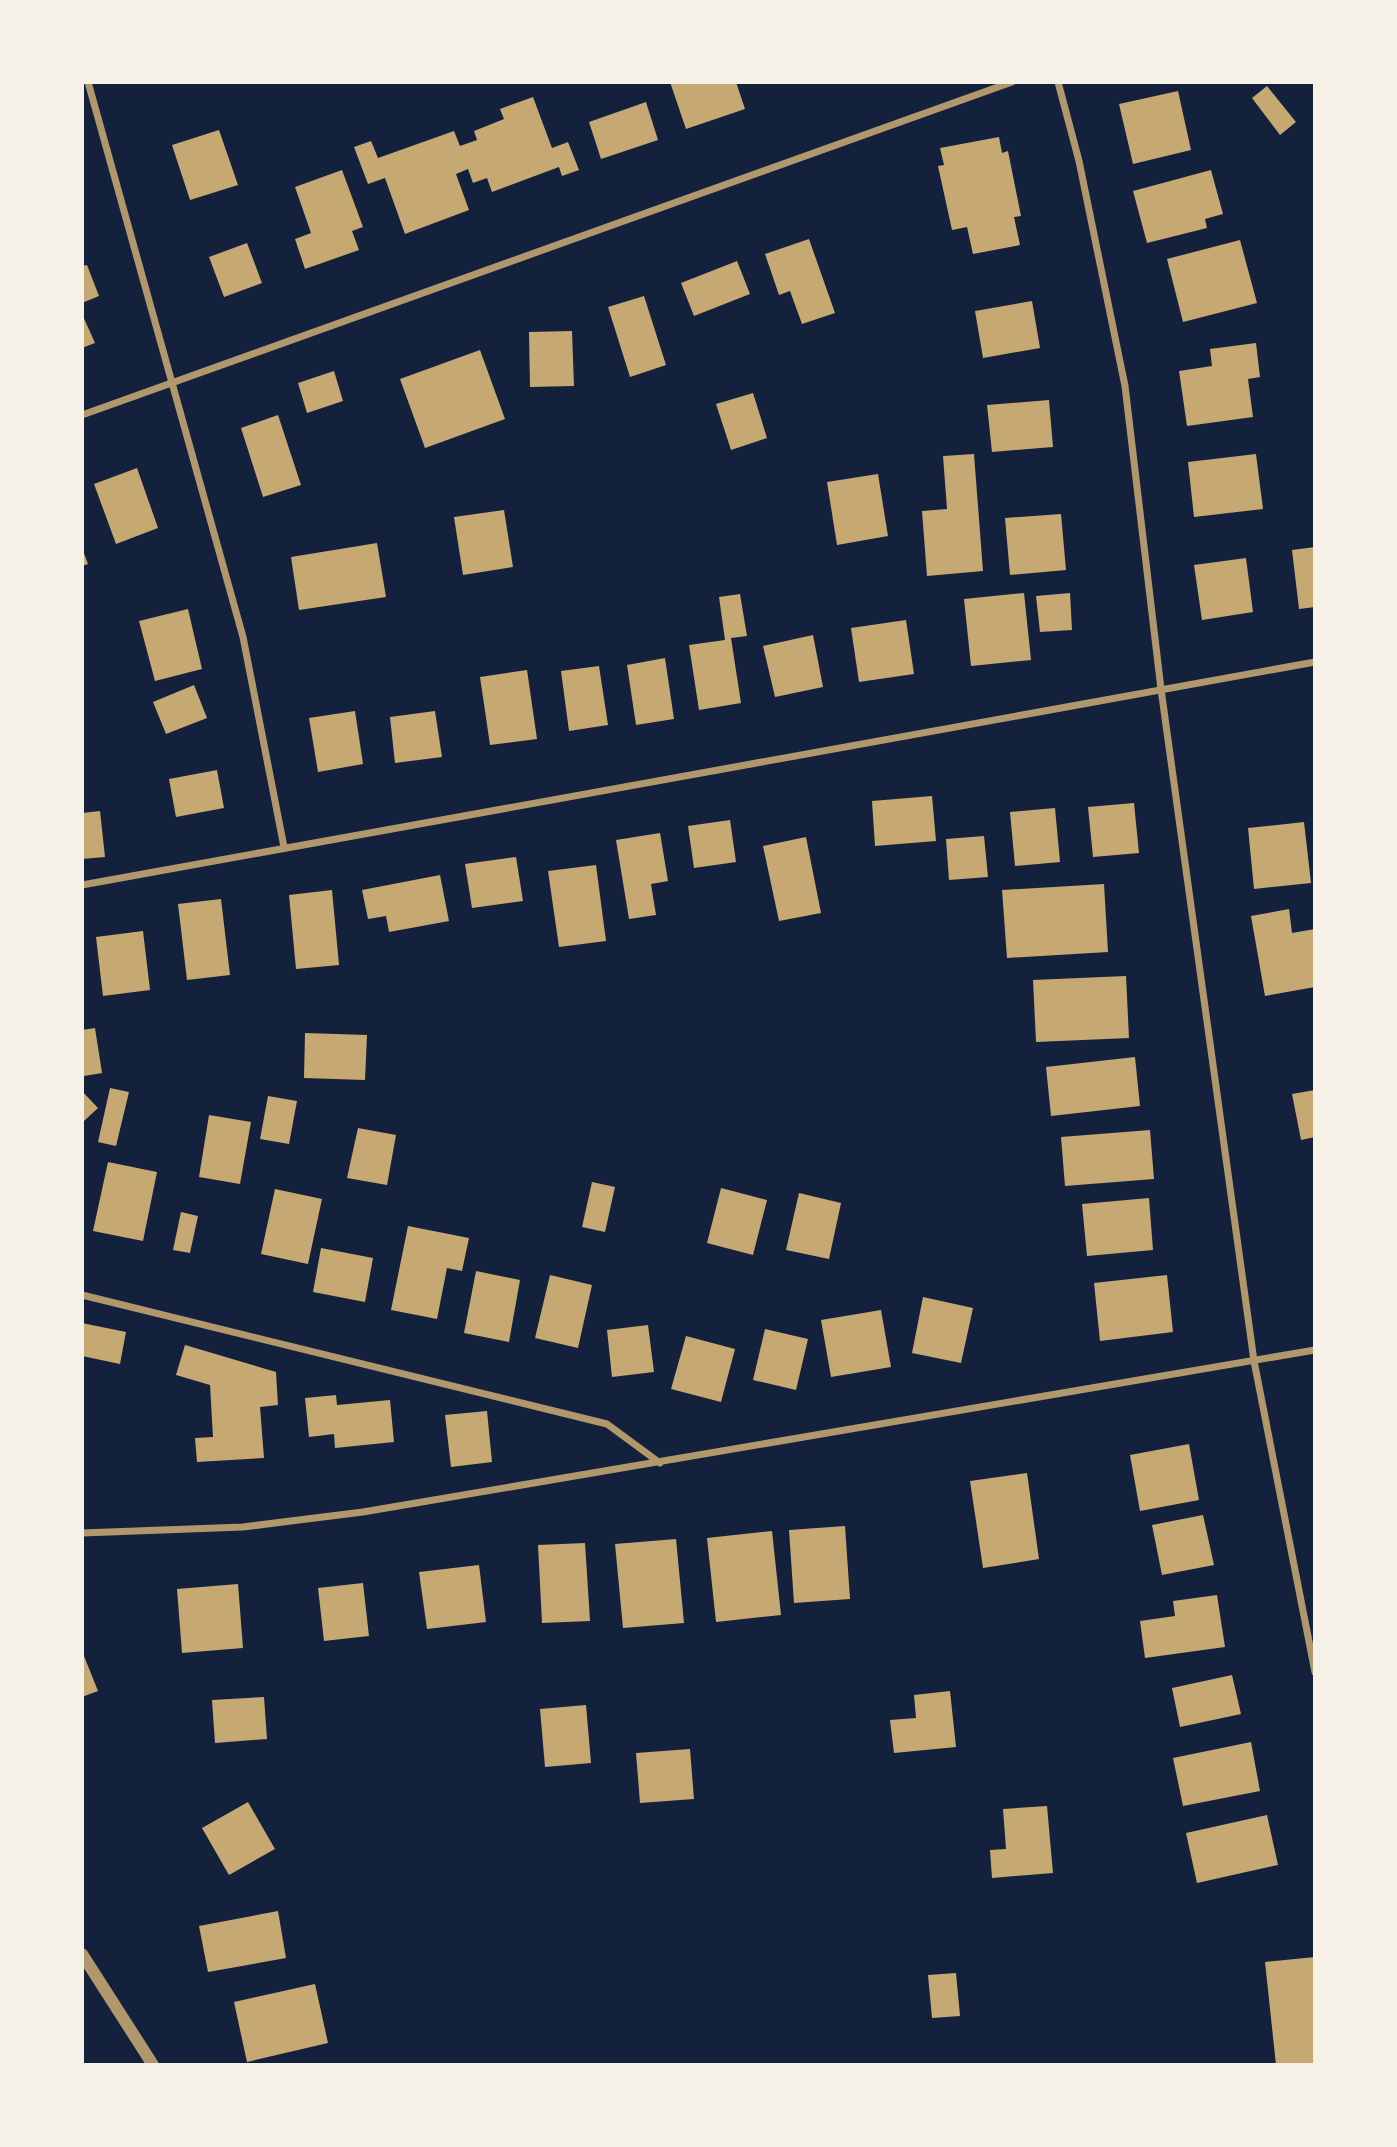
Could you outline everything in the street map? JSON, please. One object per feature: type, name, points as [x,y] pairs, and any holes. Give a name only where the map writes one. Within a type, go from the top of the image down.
[{"type":"street","points":[[88,82],[243,637],[284,847]]},
{"type":"street","points":[[82,415],[1013,82]]},
{"type":"street","points":[[1058,82],[1079,161],[1125,386],[1161,689],[1254,1361],[1315,1672]]},
{"type":"street","points":[[82,885],[1315,662]]},
{"type":"street","points":[[82,1295],[607,1424],[660,1463]]},
{"type":"street","points":[[82,1532],[257,1525],[376,1510],[1315,1350]]},
{"type":"street","points":[[82,1954],[153,2065]]},
{"type":"building","points":[[670,82],[736,82],[745,109],[686,129]]},
{"type":"building","points":[[1267,86],[1296,122],[1280,135],[1252,98]]},
{"type":"building","points":[[1178,91],[1191,150],[1133,164],[1119,104]]},
{"type":"building","points":[[533,97],[552,148],[568,142],[579,170],[562,176],[559,167],[492,192],[487,178],[473,183],[468,169],[456,174],[469,210],[405,234],[385,178],[368,184],[354,147],[371,141],[378,158],[454,131],[460,146],[477,140],[474,131],[504,119],[500,109]]},
{"type":"building","points":[[646,102],[658,140],[601,159],[589,122]]},
{"type":"building","points":[[219,130],[238,185],[190,200],[172,145]]},
{"type":"building","points":[[999,137],[1002,153],[1008,151],[1021,216],[1014,217],[1020,245],[973,254],[967,227],[952,230],[938,166],[944,165],[940,148]]},
{"type":"building","points":[[342,170],[363,227],[352,231],[359,250],[305,269],[295,239],[311,233],[295,187]]},
{"type":"building","points":[[1211,170],[1223,214],[1205,219],[1207,228],[1147,243],[1133,191]]},
{"type":"building","points":[[809,239],[835,313],[802,324],[790,291],[779,295],[765,254]]},
{"type":"building","points":[[1240,240],[1257,303],[1183,322],[1167,259]]},
{"type":"building","points":[[247,243],[262,283],[224,297],[209,257]]},
{"type":"building","points":[[737,261],[750,294],[694,316],[681,283]]},
{"type":"building","points":[[87,265],[99,296],[82,303],[82,266]]},
{"type":"building","points":[[644,296],[666,365],[630,377],[608,307]]},
{"type":"building","points":[[1032,301],[1040,348],[983,358],[975,311]]},
{"type":"building","points":[[82,314],[95,343],[82,348]]},
{"type":"building","points":[[572,331],[574,386],[530,387],[529,332]]},
{"type":"building","points":[[1256,343],[1260,377],[1248,379],[1253,417],[1187,426],[1179,371],[1212,366],[1210,349]]},
{"type":"building","points":[[480,350],[505,419],[425,448],[400,379]]},
{"type":"building","points":[[334,371],[343,401],[307,413],[298,383]]},
{"type":"building","points":[[753,393],[767,438],[731,450],[716,404]]},
{"type":"building","points":[[1049,400],[1053,447],[992,452],[987,405]]},
{"type":"building","points":[[278,415],[301,485],[263,497],[241,428]]},
{"type":"building","points":[[974,454],[983,571],[927,576],[922,511],[947,509],[943,456]]},
{"type":"building","points":[[1256,454],[1263,509],[1194,517],[1188,462]]},
{"type":"building","points":[[137,468],[158,528],[116,544],[94,484]]},
{"type":"building","points":[[878,474],[888,536],[837,545],[827,482]]},
{"type":"building","points":[[504,510],[513,567],[463,575],[454,517]]},
{"type":"building","points":[[1061,514],[1066,570],[1010,575],[1005,518]]},
{"type":"building","points":[[377,543],[386,597],[299,610],[291,557]]},
{"type":"building","points":[[1315,547],[1315,607],[1299,609],[1292,550]]},
{"type":"building","points":[[82,548],[88,564],[82,566]]},
{"type":"building","points":[[1246,558],[1253,612],[1202,620],[1194,565]]},
{"type":"building","points":[[1024,593],[1031,660],[971,666],[964,599]]},
{"type":"building","points":[[1070,593],[1072,630],[1040,632],[1036,596]]},
{"type":"building","points":[[740,594],[747,636],[731,638],[741,703],[699,710],[689,645],[725,640],[719,597]]},
{"type":"building","points":[[188,609],[202,669],[155,681],[139,621]]},
{"type":"building","points":[[906,620],[914,674],[859,682],[851,628]]},
{"type":"building","points":[[813,635],[823,687],[775,697],[763,646]]},
{"type":"building","points":[[665,658],[674,719],[636,725],[627,665]]},
{"type":"building","points":[[599,666],[608,725],[569,731],[561,671]]},
{"type":"building","points":[[527,670],[537,739],[490,745],[480,677]]},
{"type":"building","points":[[194,685],[207,718],[166,734],[153,702]]},
{"type":"building","points":[[355,711],[363,764],[318,772],[309,718]]},
{"type":"building","points":[[435,711],[442,757],[395,763],[390,717]]},
{"type":"building","points":[[217,770],[224,808],[176,817],[169,779]]},
{"type":"building","points":[[932,796],[936,841],[875,846],[872,801]]},
{"type":"building","points":[[1134,803],[1139,853],[1093,857],[1088,807]]},
{"type":"building","points":[[1055,808],[1060,862],[1015,866],[1010,812]]},
{"type":"building","points":[[100,811],[105,857],[82,859],[82,813]]},
{"type":"building","points":[[730,820],[736,862],[694,868],[688,826]]},
{"type":"building","points":[[1304,822],[1311,883],[1254,889],[1248,828]]},
{"type":"building","points":[[660,833],[668,881],[651,884],[656,915],[629,919],[616,840]]},
{"type":"building","points":[[984,836],[988,877],[949,880],[946,839]]},
{"type":"building","points":[[806,837],[821,913],[779,921],[763,846]]},
{"type":"building","points":[[516,857],[523,901],[472,908],[465,864]]},
{"type":"building","points":[[596,865],[606,941],[559,947],[548,871]]},
{"type":"building","points":[[440,875],[449,921],[389,932],[386,916],[368,919],[362,890]]},
{"type":"building","points":[[1104,884],[1108,952],[1007,958],[1002,890]]},
{"type":"building","points":[[332,890],[339,965],[296,969],[289,895]]},
{"type":"building","points":[[221,899],[230,975],[187,980],[178,904]]},
{"type":"building","points":[[1289,909],[1292,933],[1315,929],[1315,987],[1265,996],[1251,916]]},
{"type":"building","points":[[143,931],[150,990],[103,996],[96,937]]},
{"type":"building","points":[[1126,976],[1129,1038],[1036,1042],[1033,980]]},
{"type":"building","points":[[95,1028],[102,1073],[84,1076],[82,1030]]},
{"type":"building","points":[[305,1033],[367,1035],[365,1080],[304,1078]]},
{"type":"building","points":[[1135,1057],[1140,1106],[1051,1116],[1046,1067]]},
{"type":"building","points":[[110,1088],[129,1092],[116,1146],[98,1142]]},
{"type":"building","points":[[1315,1090],[1315,1137],[1301,1140],[1292,1094]]},
{"type":"building","points":[[82,1091],[98,1108],[84,1121],[82,1119]]},
{"type":"building","points":[[268,1096],[297,1101],[289,1144],[260,1139]]},
{"type":"building","points":[[209,1115],[251,1122],[240,1184],[199,1177]]},
{"type":"building","points":[[358,1128],[396,1135],[387,1185],[347,1178]]},
{"type":"building","points":[[1150,1130],[1154,1179],[1065,1186],[1061,1137]]},
{"type":"building","points":[[108,1162],[157,1172],[143,1241],[93,1231]]},
{"type":"building","points":[[592,1182],[615,1187],[605,1232],[582,1227]]},
{"type":"building","points":[[721,1188],[767,1200],[753,1255],[707,1243]]},
{"type":"building","points":[[275,1189],[322,1199],[308,1264],[261,1254]]},
{"type":"building","points":[[799,1193],[841,1203],[829,1259],[786,1250]]},
{"type":"building","points":[[1149,1198],[1153,1250],[1087,1256],[1082,1204]]},
{"type":"building","points":[[181,1212],[198,1216],[190,1253],[173,1250]]},
{"type":"building","points":[[408,1226],[469,1238],[462,1271],[447,1268],[437,1319],[391,1310]]},
{"type":"building","points":[[321,1248],[373,1258],[365,1302],[313,1292]]},
{"type":"building","points":[[476,1271],[520,1280],[509,1342],[464,1333]]},
{"type":"building","points":[[550,1275],[592,1285],[578,1348],[535,1338]]},
{"type":"building","points":[[1167,1275],[1173,1332],[1100,1341],[1094,1283]]},
{"type":"building","points":[[923,1297],[973,1308],[961,1363],[912,1353]]},
{"type":"building","points":[[881,1310],[891,1367],[831,1377],[821,1320]]},
{"type":"building","points":[[82,1323],[126,1332],[120,1364],[82,1356]]},
{"type":"building","points":[[648,1325],[654,1372],[612,1377],[607,1330]]},
{"type":"building","points":[[765,1329],[808,1339],[796,1390],[753,1380]]},
{"type":"building","points":[[686,1336],[735,1349],[721,1402],[671,1389]]},
{"type":"building","points":[[185,1345],[276,1372],[278,1405],[260,1407],[264,1458],[197,1462],[195,1438],[213,1437],[210,1385],[176,1375]]},
{"type":"building","points":[[336,1395],[337,1405],[390,1400],[394,1442],[335,1448],[334,1434],[309,1437],[305,1398]]},
{"type":"building","points":[[487,1411],[492,1462],[451,1467],[445,1415]]},
{"type":"building","points":[[1189,1444],[1199,1500],[1140,1511],[1130,1455]]},
{"type":"building","points":[[1027,1473],[1039,1559],[983,1568],[970,1481]]},
{"type":"building","points":[[1203,1515],[1214,1565],[1162,1575],[1152,1525]]},
{"type":"building","points":[[845,1526],[850,1599],[794,1603],[789,1530]]},
{"type":"building","points":[[772,1531],[781,1615],[716,1622],[707,1538]]},
{"type":"building","points":[[676,1539],[684,1623],[623,1628],[615,1544]]},
{"type":"building","points":[[585,1543],[590,1621],[542,1623],[538,1545]]},
{"type":"building","points":[[479,1565],[486,1622],[427,1629],[419,1572]]},
{"type":"building","points":[[363,1583],[369,1636],[324,1641],[318,1588]]},
{"type":"building","points":[[238,1584],[243,1648],[182,1653],[177,1589]]},
{"type":"building","points":[[1217,1595],[1225,1647],[1145,1658],[1140,1621],[1175,1616],[1173,1601]]},
{"type":"building","points":[[82,1651],[98,1691],[82,1697]]},
{"type":"building","points":[[1232,1675],[1241,1714],[1180,1727],[1172,1688]]},
{"type":"building","points":[[950,1691],[956,1747],[894,1753],[890,1720],[916,1718],[914,1695]]},
{"type":"building","points":[[264,1697],[267,1739],[215,1743],[212,1700]]},
{"type":"building","points":[[586,1705],[591,1763],[545,1767],[540,1709]]},
{"type":"building","points":[[1251,1742],[1260,1791],[1183,1806],[1173,1758]]},
{"type":"building","points":[[690,1749],[694,1799],[640,1803],[636,1753]]},
{"type":"building","points":[[248,1802],[275,1849],[229,1875],[202,1828]]},
{"type":"building","points":[[1047,1806],[1053,1873],[992,1878],[990,1850],[1006,1849],[1003,1809]]},
{"type":"building","points":[[1267,1815],[1278,1865],[1197,1883],[1186,1833]]},
{"type":"building","points":[[278,1911],[286,1958],[208,1972],[199,1926]]},
{"type":"building","points":[[1315,1957],[1315,2065],[1276,2065],[1265,1962]]},
{"type":"building","points":[[956,1973],[960,2016],[932,2018],[928,1975]]},
{"type":"building","points":[[315,1984],[328,2043],[247,2062],[234,2002]]}]
